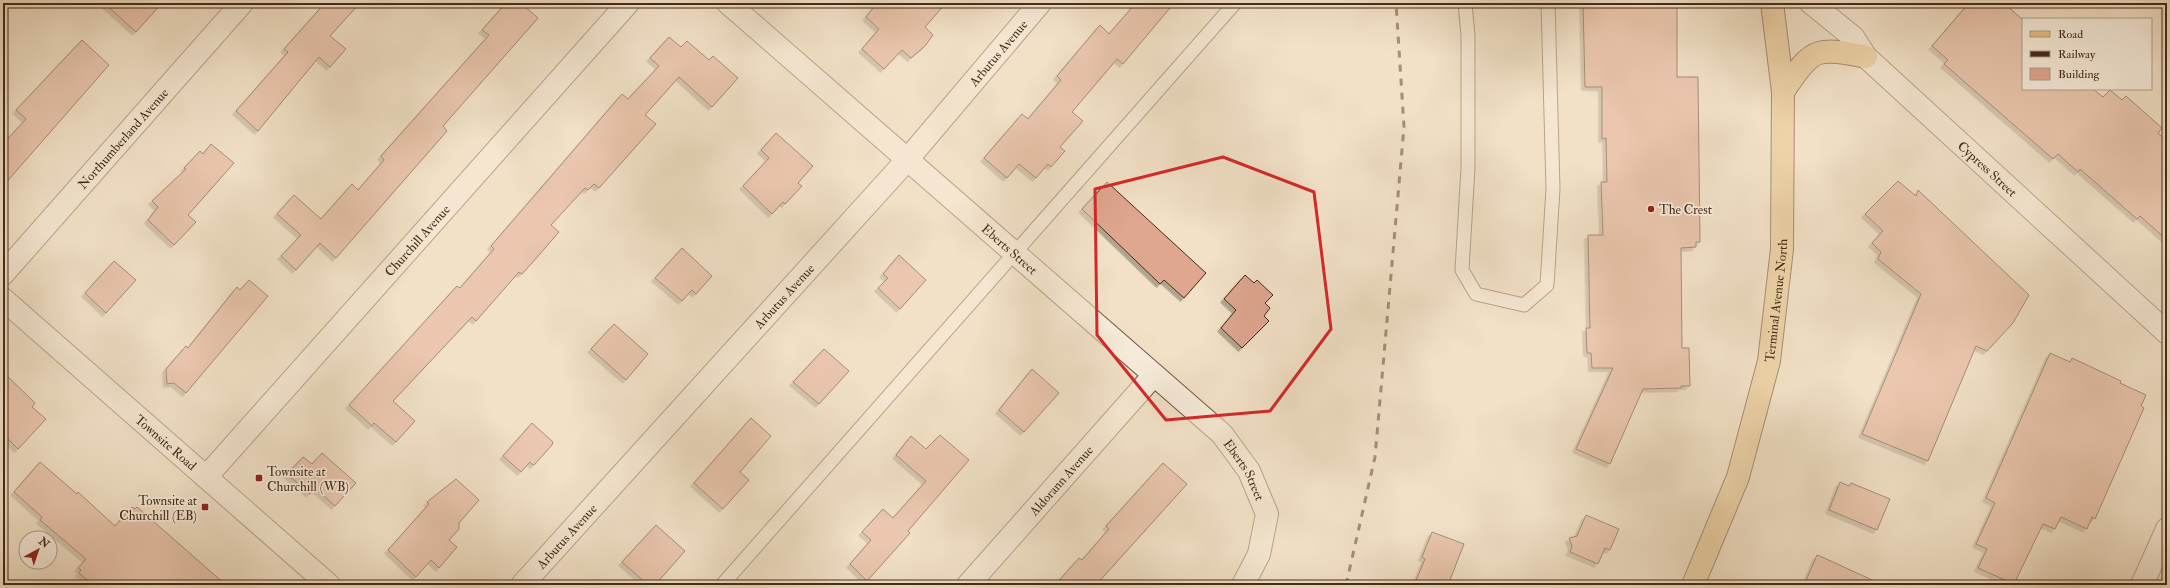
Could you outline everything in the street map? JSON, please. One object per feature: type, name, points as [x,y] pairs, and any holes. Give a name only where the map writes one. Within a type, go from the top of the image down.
[{"type":"main road","name":"Terminal Avenue North","points":[[1693,585],[1738,477],[1768,361],[1782,249],[1783,92],[1772,3]]},
{"type":"main road","points":[[1783,92],[1802,66],[1818,53],[1843,53],[1866,57]]},
{"type":"street","name":"Northumberland Avenue","points":[[3,274],[242,3]]},
{"type":"street","name":"Churchill Avenue","points":[[206,477],[628,3]]},
{"type":"street","name":"Eberts Street","points":[[728,3],[1222,434],[1249,471],[1267,514],[1259,554],[1243,585]]},
{"type":"street","name":"Arbutus Avenue","points":[[522,585],[908,160],[1040,3]]},
{"type":"street","name":"Cypress Street","points":[[1811,3],[1853,37],[1866,57],[2167,333]]},
{"type":"street","name":"Townsite Road","points":[[3,299],[330,585]]},
{"type":"street","name":"Aldorann Avenue","points":[[968,585],[1154,375]]},
{"type":"street","points":[[2142,585],[2167,529]]},
{"type":"lane","points":[[722,585],[1235,3]]},
{"type":"lane","points":[[1465,3],[1468,35],[1468,168],[1462,270],[1476,294],[1524,305],[1547,286],[1553,189],[1548,3]]},
{"type":"highlighted area","points":[[1223,157],[1314,192],[1331,329],[1270,411],[1166,420],[1097,335],[1095,189]]},
{"type":"building","points":[[104,3],[162,3],[136,32]]},
{"type":"building","points":[[325,3],[360,3],[330,36],[346,49],[330,67],[319,57],[258,131],[236,111],[288,52],[284,49]]},
{"type":"building","points":[[506,3],[521,3],[538,18],[443,126],[447,131],[336,258],[320,243],[296,270],[281,256],[301,235],[277,214],[294,195],[321,219],[352,184],[358,190],[384,160],[381,156],[489,35],[482,30]]},
{"type":"building","points":[[877,3],[946,3],[925,27],[933,35],[925,46],[911,58],[902,50],[884,69],[862,49],[879,29],[866,17]]},
{"type":"building","points":[[1136,3],[1174,3],[1123,64],[1117,59],[1072,112],[1083,121],[1060,147],[1065,151],[1051,167],[1048,164],[1036,178],[1019,164],[1007,178],[984,158],[1022,114],[1028,119],[1061,80],[1057,76],[1100,25],[1109,34]]},
{"type":"building","name":"The Crest","points":[[1583,3],[1677,3],[1677,77],[1698,77],[1700,242],[1696,242],[1696,247],[1681,248],[1682,348],[1689,348],[1690,386],[1681,386],[1681,388],[1643,389],[1610,464],[1576,449],[1613,368],[1592,368],[1591,353],[1587,353],[1586,328],[1590,328],[1588,235],[1603,235],[1601,182],[1607,182],[1606,138],[1602,139],[1602,87],[1585,87]]},
{"type":"building","points":[[1969,3],[2004,3],[2022,19],[2022,90],[2094,90],[2103,97],[2110,90],[2122,100],[2126,96],[2162,128],[2158,133],[2167,141],[2167,240],[2140,216],[2137,219],[2080,169],[2078,172],[2058,154],[2053,159],[1944,64],[1948,60],[1932,46]]},
{"type":"building","points":[[669,37],[681,47],[687,41],[709,60],[713,56],[738,78],[712,107],[679,77],[645,115],[656,124],[599,188],[594,184],[588,190],[585,188],[551,225],[559,232],[532,263],[522,274],[519,272],[476,321],[472,317],[393,401],[415,421],[396,442],[374,423],[372,426],[349,405],[457,286],[460,288],[494,249],[491,246],[622,94],[628,99],[659,66],[650,58]]},
{"type":"building","points":[[82,40],[109,65],[3,186],[3,144],[26,119],[16,110]]},
{"type":"building","points":[[776,133],[813,166],[798,183],[802,186],[785,204],[783,202],[772,214],[743,186],[769,158],[761,150]]},
{"type":"building","points":[[211,144],[234,163],[188,215],[196,222],[174,245],[148,220],[158,207],[152,201],[186,169],[184,168],[200,151],[203,154]]},
{"type":"building","points":[[1898,181],[1916,196],[1918,190],[2029,295],[2013,323],[1987,351],[1976,346],[1928,461],[1862,434],[1921,294],[1878,259],[1881,252],[1872,243],[1883,231],[1865,214]]},
{"type":"building","points":[[1107,182],[1206,273],[1184,298],[1164,280],[1160,284],[1082,209]]},
{"type":"building","points":[[682,248],[712,276],[696,294],[692,290],[682,301],[655,278]]},
{"type":"building","points":[[899,255],[926,280],[900,309],[878,288],[888,278],[883,274]]},
{"type":"building","points":[[114,261],[136,280],[106,313],[85,293]]},
{"type":"building","points":[[1245,275],[1254,283],[1257,280],[1273,295],[1265,303],[1270,308],[1264,316],[1269,321],[1242,348],[1221,328],[1236,310],[1224,299]]},
{"type":"building","points":[[249,280],[268,296],[186,393],[174,383],[167,384],[166,369],[186,346],[188,348],[237,287],[240,290]]},
{"type":"building","points":[[614,324],[648,354],[626,380],[591,349]]},
{"type":"building","points":[[824,349],[849,371],[819,404],[793,382]]},
{"type":"building","points":[[2050,353],[2070,362],[2072,358],[2121,381],[2120,383],[2146,395],[2141,406],[2144,408],[2095,519],[2092,517],[2087,529],[2061,517],[2055,529],[2043,524],[2014,584],[1978,568],[1987,549],[1976,544],[1995,503],[1986,498]]},
{"type":"building","points":[[1032,369],[1059,393],[1024,432],[999,410]]},
{"type":"building","points":[[3,372],[35,403],[32,407],[46,419],[18,449],[3,434]]},
{"type":"building","points":[[751,418],[771,436],[740,472],[749,480],[723,509],[694,483]]},
{"type":"building","points":[[532,423],[553,442],[535,464],[533,465],[530,462],[521,472],[503,456]]},
{"type":"building","points":[[940,435],[969,460],[908,531],[910,533],[867,581],[850,564],[871,540],[862,532],[883,509],[893,518],[926,481],[896,455],[911,436],[926,449]]},
{"type":"building","points":[[322,453],[356,483],[335,506],[315,488],[310,494],[287,474],[303,457],[312,464]]},
{"type":"building","points":[[40,462],[77,494],[78,492],[115,526],[132,507],[135,509],[137,507],[226,585],[93,585],[79,573],[81,570],[78,568],[86,559],[58,535],[58,530],[52,530],[40,520],[42,517],[14,492]]},
{"type":"building","points":[[1163,463],[1187,484],[1096,585],[1055,585],[1079,558],[1082,560],[1109,529],[1106,526]]},
{"type":"building","points":[[456,479],[479,500],[459,523],[459,529],[449,540],[457,547],[439,568],[431,560],[416,577],[388,550],[429,504],[427,502]]},
{"type":"building","points":[[1840,482],[1849,486],[1851,483],[1890,499],[1877,530],[1829,510]]},
{"type":"building","points":[[1586,515],[1619,529],[1610,550],[1605,548],[1598,564],[1570,552],[1572,546],[1569,538],[1577,536]]},
{"type":"building","points":[[656,525],[685,551],[655,585],[648,585],[622,562]]},
{"type":"building","points":[[1432,532],[1464,544],[1448,585],[1414,585],[1425,559],[1422,557]]},
{"type":"building","points":[[1817,555],[1822,557],[1883,585],[1804,585]]},
{"type":"railway","points":[[1346,585],[1375,457],[1404,127],[1396,3]]},
{"type":"place","name":"The Crest","points":[[1651,209]]},
{"type":"place","name":"Townsite at Churchill (WB)","points":[[259,478]]},
{"type":"place","name":"Townsite at Churchill (EB)","points":[[205,507]]}]
